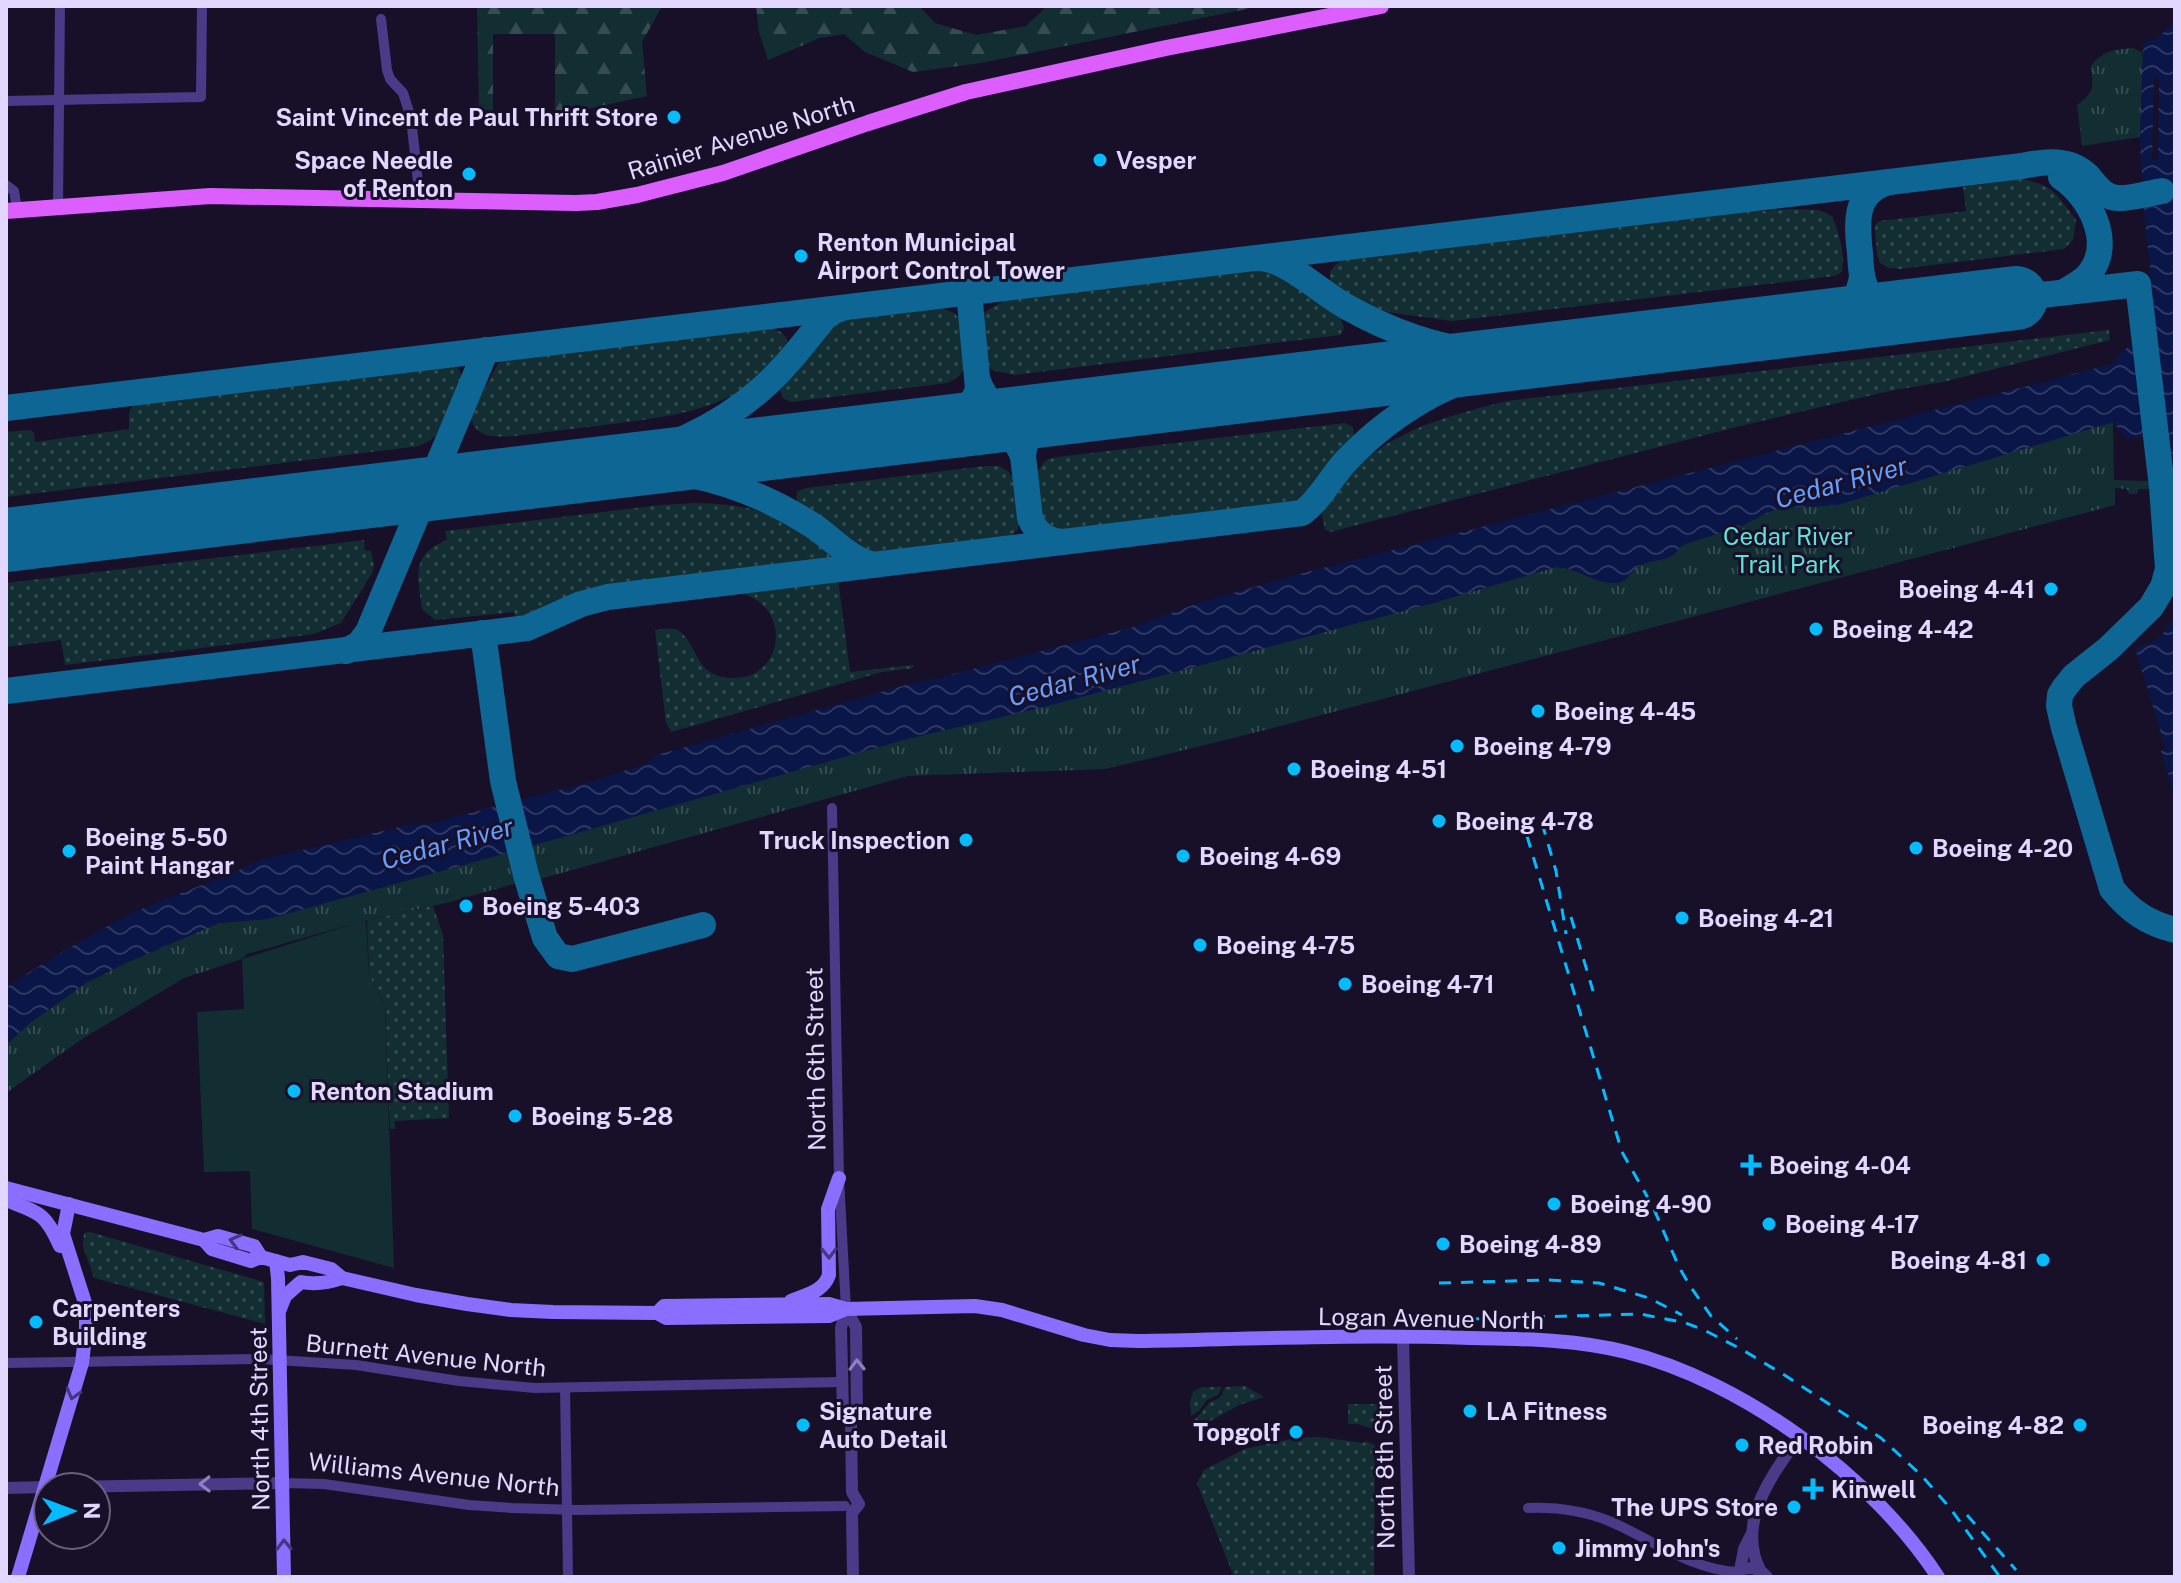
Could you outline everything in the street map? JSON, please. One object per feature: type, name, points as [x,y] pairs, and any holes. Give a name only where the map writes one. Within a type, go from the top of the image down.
[{"type":"main road","name":"Rainier Avenue North","points":[[11,210],[210,196],[597,202],[723,173],[966,92],[1166,48],[1381,6]]},
{"type":"main road","points":[[785,1304],[821,1288],[827,1281],[828,1209],[839,1178]]},
{"type":"main road","name":"Logan Avenue North","points":[[6,1188],[204,1240],[218,1236],[254,1246],[300,1275],[511,1310],[657,1313],[666,1318],[829,1316],[846,1309]]},
{"type":"main road","points":[[6,1200],[38,1212],[51,1225],[77,1281]]},
{"type":"main road","points":[[51,1471],[82,1363],[86,1329],[86,1306],[63,1234],[69,1204]]},
{"type":"main road","name":"North 4th Street","points":[[275,1261],[279,1314],[284,1577]]},
{"type":"main road","points":[[279,1314],[285,1296],[301,1282],[312,1284],[336,1280]]},
{"type":"main road","name":"Logan Avenue North","points":[[657,1313],[664,1306],[829,1304],[846,1309],[975,1306],[1002,1310],[1110,1340],[1403,1337],[1542,1340],[1625,1351],[1729,1390],[1799,1437],[1877,1501],[1903,1528],[1938,1577]]},
{"type":"main road","points":[[18,1577],[32,1532]]},
{"type":"street","points":[[58,206],[60,6]]},
{"type":"street","points":[[6,101],[201,97],[202,6]]},
{"type":"street","points":[[381,19],[387,70],[390,79],[403,93],[411,118],[420,200]]},
{"type":"street","points":[[6,185],[14,191],[11,210]]},
{"type":"street","name":"North 6th Street","points":[[832,808],[839,1178],[846,1309],[841,1328],[842,1382],[843,1413],[851,1421]]},
{"type":"street","name":"North 6th Street","points":[[846,1309],[856,1327],[857,1415],[851,1421],[851,1471],[858,1483],[859,1534],[852,1547]]},
{"type":"street","name":"North 8th Street","points":[[1403,1337],[1409,1577]]},
{"type":"street","name":"Burnett Avenue North","points":[[6,1363],[279,1360],[356,1365],[512,1387],[842,1382]]},
{"type":"street","points":[[565,1388],[568,1577]]},
{"type":"street","points":[[1764,1573],[1756,1561],[1752,1523],[1770,1480],[1799,1437]]},
{"type":"street","name":"North 6th Street","points":[[851,1471],[844,1479],[846,1534],[852,1547],[853,1577]]},
{"type":"street","name":"Williams Avenue North","points":[[112,1486],[324,1484],[469,1505],[566,1510],[845,1506]]},
{"type":"street","points":[[6,1488],[32,1487]]},
{"type":"street","points":[[1528,1508],[1571,1511],[1606,1520],[1703,1565],[1736,1573],[1753,1568],[1764,1573]]},
{"type":"street","points":[[1736,1573],[1751,1535]]},
{"type":"street","points":[[1703,1565],[1715,1577]]},
{"type":"green space","points":[[477,6],[662,6],[642,42],[647,96],[555,116],[555,34],[493,34],[493,110],[479,110]]},
{"type":"green space","points":[[756,6],[919,6],[935,23],[976,35],[1026,26],[1047,6],[1261,6],[981,63],[913,72],[865,52],[844,34],[820,38],[768,60],[759,32]]},
{"type":"green space","points":[[2133,48],[2143,53],[2140,137],[2082,146],[2077,105],[2092,88],[2091,66],[2105,54]]},
{"type":"green space","points":[[2021,179],[2054,192],[2076,220],[2073,240],[2064,249],[1900,269],[1880,263],[1875,228],[1880,221],[1966,211],[1963,187]]},
{"type":"green space","points":[[1792,209],[1819,210],[1832,216],[1841,243],[1842,272],[1835,276],[1452,321],[1379,311],[1351,301],[1335,291],[1330,283],[1330,272],[1343,260]]},
{"type":"green space","points":[[1271,269],[1341,319],[1344,328],[1340,335],[1014,375],[992,370],[985,363],[981,323],[985,312],[1007,299]]},
{"type":"green space","points":[[940,308],[955,314],[962,327],[965,360],[962,372],[956,379],[947,383],[791,402],[783,398],[780,390],[785,382],[840,321]]},
{"type":"green space","points":[[770,328],[784,335],[788,349],[770,369],[731,396],[686,412],[638,421],[507,436],[486,435],[476,429],[470,415],[499,362],[508,359]]},
{"type":"green space","points":[[2109,330],[2110,340],[1943,382],[1894,390],[1740,426],[1330,532],[1325,529],[1321,511],[1326,503],[1379,449],[1413,430],[1507,401]]},
{"type":"green space","points":[[452,366],[459,369],[462,377],[442,427],[431,440],[419,446],[6,497],[6,432],[31,430],[35,442],[129,429],[129,413],[133,404]]},
{"type":"green space","name":"Cedar River Trail Park","points":[[2113,422],[2114,480],[2174,482],[2175,490],[2138,489],[2137,494],[2129,494],[2127,489],[2115,488],[2115,505],[1273,728],[1104,769],[908,776],[540,879],[530,846],[907,739],[1134,683],[1556,567],[1608,583],[1620,582],[1640,565],[1667,558],[1685,544],[1742,526],[1768,512],[1837,505]]},
{"type":"green space","points":[[1345,423],[1353,427],[1354,436],[1298,505],[1287,510],[1064,536],[1051,535],[1038,515],[1035,474],[1046,460]]},
{"type":"green space","points":[[999,466],[1016,481],[1020,518],[1018,529],[1002,543],[877,558],[862,554],[800,507],[796,498],[798,491],[806,488]]},
{"type":"green space","points":[[695,503],[742,507],[783,520],[817,541],[832,559],[824,564],[618,587],[516,621],[514,612],[435,620],[422,609],[419,568],[427,552],[447,540],[445,531]]},
{"type":"green space","points":[[364,540],[365,550],[371,551],[372,573],[341,623],[314,634],[65,665],[61,640],[6,647],[6,583]]},
{"type":"green space","points":[[838,578],[850,672],[914,665],[913,668],[882,672],[671,732],[666,722],[655,630],[679,631],[711,673],[733,678],[751,675],[764,666],[773,653],[776,637],[774,622],[765,608],[751,597],[731,590]]},
{"type":"green space","points":[[510,852],[517,883],[247,954],[242,959],[184,978],[82,1039],[6,1093],[6,1045],[30,1023],[86,983],[126,963],[219,923],[267,919]]},
{"type":"green space","points":[[433,906],[443,935],[449,1118],[395,1121],[395,1129],[390,1129],[385,1005],[369,975],[367,920]]},
{"type":"green space","name":"Renton Stadium","points":[[366,920],[369,975],[385,1005],[394,1268],[252,1229],[250,1171],[204,1172],[197,1012],[244,1009],[242,959]]},
{"type":"green space","points":[[90,1232],[264,1282],[265,1324],[94,1278],[83,1246],[84,1233]]},
{"type":"green space","points":[[1245,1386],[1264,1397],[1239,1405],[1203,1425],[1192,1422],[1209,1403],[1221,1397],[1225,1387]]},
{"type":"green space","points":[[1202,1387],[1222,1387],[1218,1395],[1207,1400],[1191,1416],[1193,1392]]},
{"type":"green space","points":[[1386,1400],[1386,1425],[1374,1425],[1373,1429],[1348,1424],[1348,1404],[1379,1404],[1379,1401]]},
{"type":"green space","points":[[1295,1438],[1365,1441],[1375,1445],[1374,1577],[1234,1577],[1197,1483],[1204,1470],[1245,1449]]},
{"type":"water","name":"Cedar River","points":[[2175,21],[2175,490],[2168,435],[2127,439],[2113,422],[1837,505],[1768,512],[1742,526],[1685,544],[1667,558],[1640,565],[1619,582],[1608,583],[1556,567],[1040,708],[907,739],[267,919],[219,923],[86,983],[6,1044],[6,988],[17,980],[129,915],[260,860],[408,825],[428,824],[590,782],[645,764],[657,755],[920,681],[1137,626],[1198,603],[1311,571],[2112,364],[2131,346],[2157,340],[2140,144],[2143,43],[2158,38]]},
{"type":"water","points":[[2175,615],[2174,793],[2161,751],[2166,749],[2135,648],[2160,637]]},
{"type":"pier","points":[[2154,78],[2159,78],[2158,160],[2152,159]]},
{"type":"pier","points":[[2154,336],[2166,439],[2144,442],[2133,339]]},
{"type":"pier","points":[[517,797],[531,850],[511,856],[496,802]]},
{"type":"taxiway","points":[[6,408],[2039,163],[2057,162],[2073,166],[2113,197],[2128,198],[2162,191]]},
{"type":"taxiway","points":[[2061,177],[2089,207],[2099,234],[2100,248],[2089,274],[2064,292]]},
{"type":"taxiway","points":[[1886,183],[1875,188],[1862,202],[1858,232],[1863,281],[1877,302],[1898,313]]},
{"type":"taxiway","points":[[1262,258],[1284,265],[1347,307],[1395,330],[1462,350],[1517,354]]},
{"type":"taxiway","points":[[1831,320],[1852,301],[1859,290],[1862,276]]},
{"type":"taxiway","points":[[2016,298],[2138,284],[2162,487],[2168,569],[2163,587],[2151,607],[2108,649],[2074,676],[2060,695],[2059,706],[2112,889],[2140,915],[2175,930]]},
{"type":"taxiway","points":[[935,427],[961,414],[971,404],[978,389],[969,292]]},
{"type":"taxiway","points":[[599,467],[684,439],[723,418],[768,383],[825,317],[842,308]]},
{"type":"taxiway","points":[[346,651],[359,644],[368,632],[486,350]]},
{"type":"taxiway","points":[[6,691],[527,628],[581,604],[608,597],[1302,513],[1346,461],[1411,407],[1459,382],[1540,356]]},
{"type":"taxiway","points":[[978,381],[991,403],[1011,413],[1029,417]]},
{"type":"taxiway","points":[[1056,414],[1033,430],[1026,441],[1023,456],[1030,518],[1042,535],[1062,542]]},
{"type":"taxiway","points":[[976,423],[1005,432],[1023,456]]},
{"type":"taxiway","points":[[622,468],[697,476],[745,491],[790,512],[849,554],[874,565]]},
{"type":"taxiway","points":[[483,633],[503,781],[545,938],[558,956],[572,959],[703,925]]},
{"type":"runway","points":[[6,540],[2016,298]]},
{"type":"railway","points":[[1542,823],[1556,871],[1566,934]]},
{"type":"railway","points":[[1527,836],[1622,1152],[1653,1207],[1690,1286],[1711,1316],[1737,1339]]},
{"type":"railway","points":[[1571,917],[1593,991]]},
{"type":"railway","points":[[1439,1283],[1549,1280],[1599,1283],[1649,1298],[1682,1315]]},
{"type":"railway","points":[[1467,1319],[1640,1314],[1686,1323],[1706,1331],[1786,1376],[1881,1438],[1921,1475],[1950,1508],[2000,1577]]},
{"type":"railway","points":[[1967,1515],[2016,1570]]},
{"type":"place","name":"Saint Vincent de Paul Thrift Store","points":[[674,117]]},
{"type":"place","name":"Vesper","points":[[1100,160]]},
{"type":"place","name":"Space Needle of Renton","points":[[469,174]]},
{"type":"place","name":"Renton Municipal Airport Control Tower","points":[[801,256]]},
{"type":"place","name":"Boeing 4-41","points":[[2051,589]]},
{"type":"place","name":"Boeing 4-42","points":[[1816,629]]},
{"type":"place","name":"Boeing 4-45","points":[[1538,711]]},
{"type":"place","name":"Boeing 4-79","points":[[1457,746]]},
{"type":"place","name":"Boeing 4-51","points":[[1294,769]]},
{"type":"place","name":"Boeing 4-78","points":[[1439,821]]},
{"type":"place","name":"Truck Inspection","points":[[966,840]]},
{"type":"place","name":"Boeing 4-20","points":[[1916,848]]},
{"type":"place","name":"Boeing 5-50 Paint Hangar","points":[[69,851]]},
{"type":"place","name":"Boeing 4-69","points":[[1183,856]]},
{"type":"place","name":"Boeing 5-403","points":[[466,906]]},
{"type":"place","name":"Boeing 4-21","points":[[1682,918]]},
{"type":"place","name":"Boeing 4-75","points":[[1200,945]]},
{"type":"place","name":"Boeing 4-71","points":[[1345,984]]},
{"type":"place","name":"Renton Stadium","points":[[294,1091]]},
{"type":"place","name":"Boeing 5-28","points":[[515,1116]]},
{"type":"place","name":"Boeing 4-04","points":[[1751,1165]]},
{"type":"place","name":"Boeing 4-90","points":[[1554,1204]]},
{"type":"place","name":"Boeing 4-17","points":[[1769,1224]]},
{"type":"place","name":"Boeing 4-89","points":[[1443,1244]]},
{"type":"place","name":"Boeing 4-81","points":[[2043,1260]]},
{"type":"place","name":"Carpenters Building","points":[[36,1322]]},
{"type":"place","name":"LA Fitness","points":[[1470,1411]]},
{"type":"place","name":"Signature Auto Detail","points":[[803,1425]]},
{"type":"place","name":"Boeing 4-82","points":[[2080,1425]]},
{"type":"place","name":"Topgolf","points":[[1296,1432]]},
{"type":"place","name":"Red Robin","points":[[1742,1445]]},
{"type":"place","name":"Kinwell","points":[[1813,1489]]},
{"type":"place","name":"The UPS Store","points":[[1794,1507]]},
{"type":"place","name":"Jimmy John's","points":[[1559,1548]]}]
